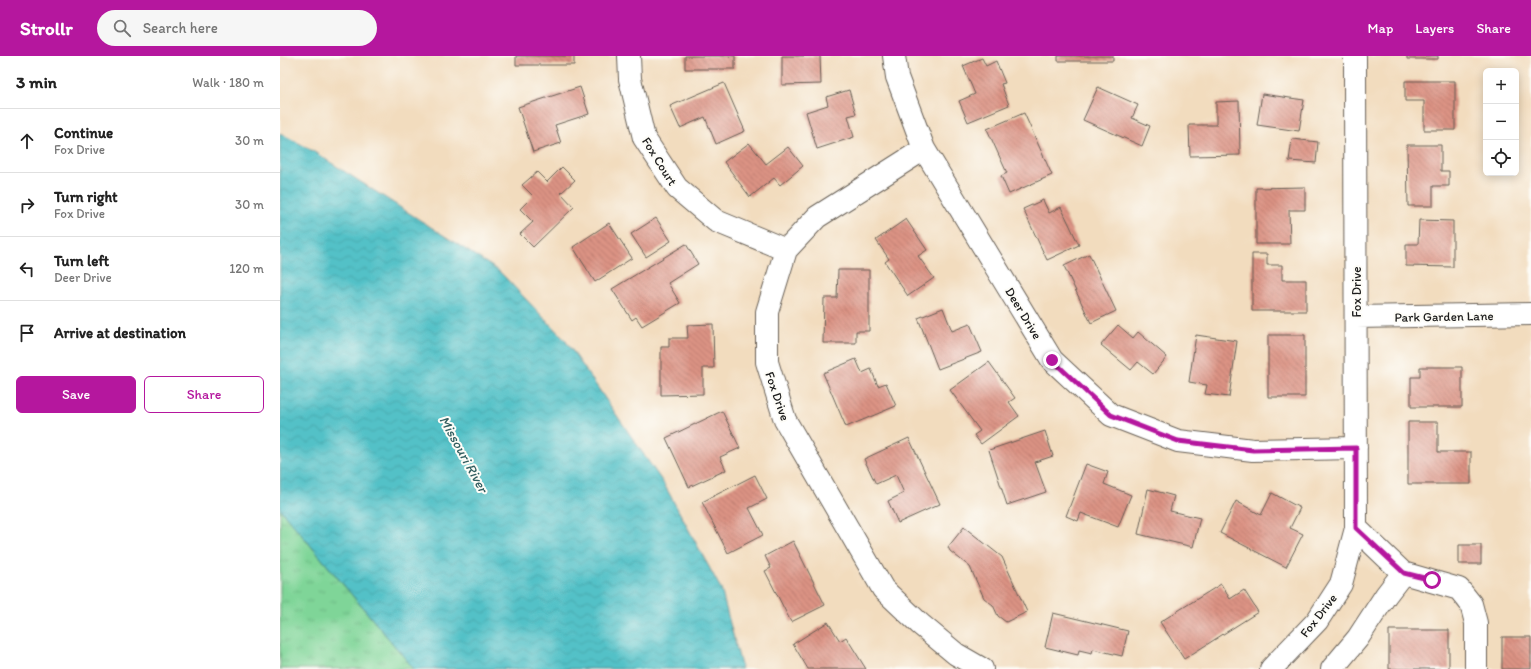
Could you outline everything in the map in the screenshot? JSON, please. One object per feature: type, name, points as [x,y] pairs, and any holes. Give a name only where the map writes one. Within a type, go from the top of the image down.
[{"type":"street","name":"Fox Court","points":[[629,56],[630,79],[644,138],[677,188],[716,221],[786,250]]},
{"type":"street","name":"Deer Drive","points":[[894,56],[898,77],[924,149],[1052,360],[1111,415],[1178,441],[1253,450],[1356,448]]},
{"type":"street","name":"Fox Drive","points":[[1271,669],[1317,621],[1341,584],[1356,528],[1355,56]]},
{"type":"street","name":"Fox Drive","points":[[924,149],[817,217],[786,250],[767,312],[767,362],[785,420],[883,589],[920,624],[956,654],[982,669]]},
{"type":"street","name":"Park Garden Lane","points":[[1356,317],[1531,314]]},
{"type":"street","points":[[1356,528],[1404,573],[1459,589],[1471,604],[1476,623],[1476,669]]},
{"type":"street","points":[[1332,669],[1358,638],[1386,595],[1404,573]]},
{"type":"green space","points":[[280,509],[414,669],[280,669]]},
{"type":"water","name":"Missouri River","points":[[280,133],[308,148],[499,271],[565,340],[664,484],[721,589],[742,669],[414,669],[280,509]]},
{"type":"building","points":[[516,56],[574,56],[574,65],[516,65]]},
{"type":"building","points":[[685,56],[735,56],[735,69],[685,69]]},
{"type":"building","points":[[782,56],[820,56],[821,84],[782,85]]},
{"type":"building","points":[[1058,56],[1113,56],[1113,61],[1058,61]]},
{"type":"building","points":[[1407,56],[1438,56],[1438,59],[1407,59]]},
{"type":"building","points":[[982,58],[986,66],[996,61],[1005,83],[1001,84],[1009,105],[968,122],[959,101],[975,94],[963,66]]},
{"type":"building","points":[[1405,81],[1455,81],[1455,130],[1424,130],[1424,101],[1405,101]]},
{"type":"building","points":[[724,83],[745,131],[716,144],[705,117],[680,128],[670,106]]},
{"type":"building","points":[[580,87],[589,114],[555,125],[561,143],[533,152],[518,107]]},
{"type":"building","points":[[1098,87],[1138,105],[1132,118],[1150,126],[1142,146],[1083,120]]},
{"type":"building","points":[[849,90],[856,114],[848,116],[854,137],[817,149],[806,112],[828,105],[826,97]]},
{"type":"building","points":[[1262,94],[1304,100],[1299,131],[1257,125]]},
{"type":"building","points":[[1239,101],[1240,155],[1190,156],[1189,125],[1216,125],[1216,102]]},
{"type":"building","points":[[1024,113],[1052,175],[1009,194],[1001,176],[1007,173],[987,129]]},
{"type":"building","points":[[1292,139],[1318,142],[1316,163],[1289,161]]},
{"type":"building","points":[[749,143],[766,164],[788,147],[803,166],[780,185],[774,178],[750,197],[724,162]]},
{"type":"building","points":[[1407,145],[1441,145],[1441,171],[1449,171],[1449,186],[1433,186],[1433,206],[1408,206]]},
{"type":"building","points":[[562,167],[575,180],[561,193],[574,207],[533,247],[520,234],[533,222],[520,209],[533,196],[522,185],[537,172],[547,182]]},
{"type":"building","points":[[1305,187],[1305,210],[1289,210],[1290,244],[1256,244],[1256,188]]},
{"type":"building","points":[[1043,200],[1049,213],[1061,207],[1079,245],[1047,260],[1023,209]]},
{"type":"building","points":[[656,218],[671,241],[646,257],[631,234]]},
{"type":"building","points":[[906,219],[927,250],[918,256],[934,278],[908,296],[885,262],[889,259],[876,240]]},
{"type":"building","points":[[1419,220],[1453,221],[1453,267],[1406,266],[1406,244],[1418,244]]},
{"type":"building","points":[[609,223],[632,258],[595,282],[573,247]]},
{"type":"building","points":[[686,244],[698,264],[668,283],[680,303],[642,326],[636,317],[632,320],[612,289]]},
{"type":"building","points":[[1089,254],[1116,311],[1091,323],[1064,266]]},
{"type":"building","points":[[1252,254],[1267,254],[1267,265],[1282,265],[1282,280],[1306,280],[1306,311],[1252,311]]},
{"type":"building","points":[[838,270],[869,270],[869,331],[856,331],[856,343],[823,343],[824,298],[837,298]]},
{"type":"building","points":[[943,308],[952,331],[970,324],[982,352],[938,369],[918,318]]},
{"type":"building","points":[[713,324],[714,368],[703,368],[703,394],[661,395],[661,347],[669,347],[669,338],[688,338],[687,325]]},
{"type":"building","points":[[1118,325],[1133,338],[1138,332],[1167,357],[1153,374],[1138,362],[1131,370],[1101,345]]},
{"type":"building","points":[[1196,335],[1237,341],[1229,397],[1205,394],[1207,385],[1189,382]]},
{"type":"building","points":[[1268,335],[1305,335],[1305,397],[1268,397]]},
{"type":"building","points":[[856,359],[862,373],[871,369],[878,386],[886,383],[896,406],[846,427],[823,373]]},
{"type":"building","points":[[989,362],[1015,398],[1009,402],[1019,416],[981,444],[974,435],[980,431],[950,390]]},
{"type":"building","points":[[1420,367],[1462,367],[1462,407],[1411,407],[1411,377],[1420,377]]},
{"type":"building","points":[[722,411],[740,448],[720,457],[726,470],[689,487],[666,438]]},
{"type":"building","points":[[1408,422],[1438,422],[1438,452],[1471,452],[1471,484],[1408,484]]},
{"type":"building","points":[[1045,431],[1053,456],[1035,462],[1046,492],[1007,505],[989,450]]},
{"type":"building","points":[[909,438],[940,504],[898,523],[888,501],[904,493],[896,475],[876,484],[864,459]]},
{"type":"building","points":[[1086,464],[1108,472],[1104,484],[1131,495],[1118,527],[1081,513],[1078,521],[1066,516]]},
{"type":"building","points":[[755,475],[767,499],[749,508],[763,535],[728,553],[702,502]]},
{"type":"building","points":[[1148,489],[1174,496],[1170,511],[1200,518],[1193,547],[1138,534]]},
{"type":"building","points":[[1272,493],[1300,508],[1290,528],[1303,534],[1286,567],[1220,533],[1236,501],[1261,515]]},
{"type":"building","points":[[964,527],[1002,557],[1027,612],[1006,622],[998,616],[993,605],[984,598],[970,567],[950,551],[948,547]]},
{"type":"building","points":[[793,541],[825,605],[791,622],[765,571],[771,568],[765,556]]},
{"type":"building","points":[[1459,545],[1481,545],[1481,564],[1459,564]]},
{"type":"building","points":[[1221,584],[1230,599],[1244,590],[1258,612],[1184,659],[1160,622]]},
{"type":"building","points":[[1053,613],[1128,631],[1122,656],[1093,649],[1092,653],[1079,650],[1078,655],[1045,647]]},
{"type":"building","points":[[828,622],[840,641],[846,637],[866,669],[808,669],[793,644]]},
{"type":"building","points":[[1389,630],[1449,630],[1449,669],[1389,669]]},
{"type":"building","points":[[1502,637],[1531,637],[1531,669],[1502,669]]},
{"type":"route","points":[[1052,360],[1111,415],[1178,441],[1253,450],[1356,448],[1356,528],[1404,573],[1432,580]]}]
